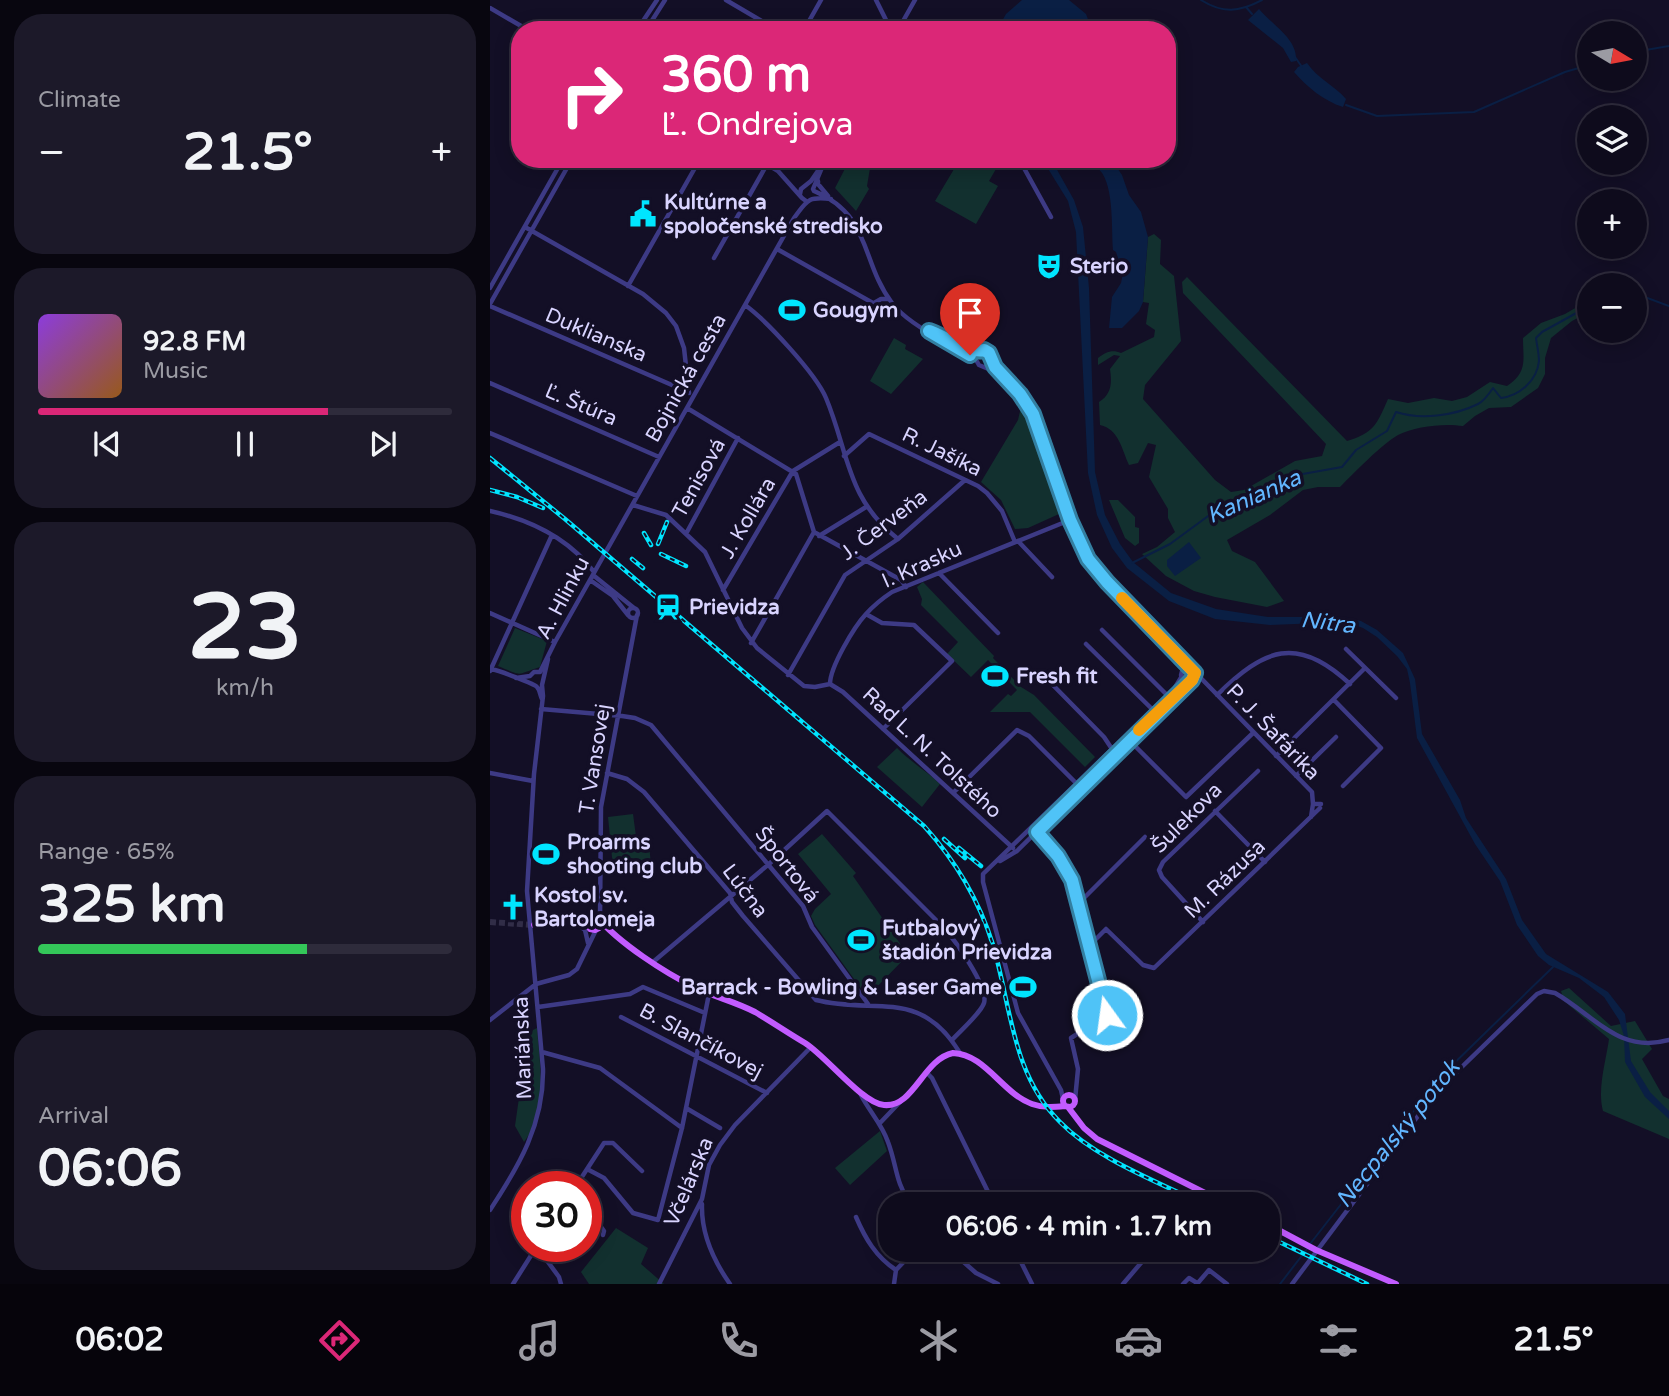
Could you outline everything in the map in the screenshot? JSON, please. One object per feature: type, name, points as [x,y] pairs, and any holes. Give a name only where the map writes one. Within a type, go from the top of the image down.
[{"type":"main road","points":[[534,925],[573,921],[594,923],[612,932],[689,985],[756,1013],[811,1047],[858,1090],[870,1106],[887,1105],[901,1100],[939,1058],[960,1053],[972,1058],[1029,1103],[1046,1107],[1068,1103],[1084,1128],[1103,1143],[1203,1192]]},
{"type":"main road","points":[[1280,1231],[1396,1284]]},
{"type":"street","points":[[643,21],[657,0]]},
{"type":"street","points":[[652,21],[665,0]]},
{"type":"street","points":[[726,0],[761,21]]},
{"type":"street","points":[[809,21],[821,0]]},
{"type":"street","points":[[877,0],[887,21]]},
{"type":"street","points":[[903,21],[915,0]]},
{"type":"street","points":[[490,8],[512,21]]},
{"type":"street","points":[[490,289],[558,168]]},
{"type":"street","points":[[490,305],[567,168]]},
{"type":"street","points":[[628,286],[695,168]]},
{"type":"street","points":[[714,258],[766,168]]},
{"type":"street","points":[[775,168],[805,198],[831,199]]},
{"type":"street","name":"Bojnická cesta","points":[[805,198],[800,190],[819,168]]},
{"type":"street","name":"Bojnická cesta","points":[[605,553],[687,408],[692,394],[699,387],[805,198],[813,190],[822,168]]},
{"type":"street","points":[[1024,168],[1051,217]]},
{"type":"street","points":[[818,178],[818,184],[831,199]]},
{"type":"street","points":[[789,183],[805,186],[844,209],[867,247],[880,284],[898,311],[929,331],[948,337],[977,355]]},
{"type":"street","points":[[524,227],[653,301],[676,326],[684,348],[692,394]]},
{"type":"street","points":[[777,249],[880,307],[898,311]]},
{"type":"street","points":[[874,303],[888,299]]},
{"type":"street","points":[[880,307],[888,299]]},
{"type":"street","name":"Duklianska","points":[[490,305],[692,394]]},
{"type":"street","points":[[745,305],[816,379],[827,400],[856,488],[880,525],[898,539]]},
{"type":"street","points":[[977,355],[987,351],[990,355],[991,360],[985,366]]},
{"type":"street","points":[[977,355],[978,364],[1004,377]]},
{"type":"street","name":"P. J. Šafárika","points":[[991,360],[1024,399],[1033,414],[1077,538],[1094,567],[1177,656],[1312,792],[1311,817]]},
{"type":"street","points":[[687,376],[699,387]]},
{"type":"street","name":"Ľ. Štúra","points":[[490,383],[659,457]]},
{"type":"street","points":[[687,408],[793,471],[817,534],[901,580],[906,587]]},
{"type":"street","points":[[490,433],[637,496]]},
{"type":"street","name":"R. Jašíka","points":[[844,456],[869,434],[978,486],[998,503],[1016,542],[1052,577]]},
{"type":"street","name":"Tenisová","points":[[687,533],[738,438]]},
{"type":"street","name":"J. Kollára","points":[[723,590],[793,471],[840,442]]},
{"type":"street","name":"J. Červeňa","points":[[788,675],[841,581],[850,570],[898,539],[965,480]]},
{"type":"street","points":[[632,505],[666,514],[705,552],[751,643],[798,683],[810,688],[830,684]]},
{"type":"street","points":[[751,643],[817,534],[866,507]]},
{"type":"street","points":[[490,511],[552,535],[575,551],[592,576],[633,618],[637,610],[592,576]]},
{"type":"street","name":"I. Krasku","points":[[830,684],[831,672],[866,614],[884,598],[1070,520]]},
{"type":"street","points":[[540,686],[491,670],[552,535]]},
{"type":"street","name":"A. Hlinku","points":[[533,780],[542,699],[542,674],[555,642],[605,553]]},
{"type":"street","points":[[939,573],[999,633]]},
{"type":"street","points":[[490,612],[555,642]]},
{"type":"street","points":[[866,614],[882,623],[917,627],[952,661],[883,729]]},
{"type":"street","name":"T. Vansovej","points":[[590,943],[601,901],[600,821],[633,618]]},
{"type":"street","points":[[1102,630],[1169,698]]},
{"type":"street","points":[[1086,644],[1154,712]]},
{"type":"street","points":[[1346,649],[1396,698]]},
{"type":"street","points":[[1217,695],[1249,666],[1261,659],[1288,653],[1310,657],[1332,667],[1350,684]]},
{"type":"street","points":[[1177,656],[1182,674]]},
{"type":"street","points":[[1068,1103],[1018,1013],[983,876],[992,864],[1015,849],[1154,712],[1191,680],[1193,670],[1186,668],[1169,698]]},
{"type":"street","points":[[1276,756],[1365,668]]},
{"type":"street","name":"A. Hlinku","points":[[516,678],[530,676],[533,672],[542,674]]},
{"type":"street","name":"P. J. Šafárika","points":[[1182,674],[1185,680],[1206,684]]},
{"type":"street","points":[[530,676],[531,683]]},
{"type":"street","points":[[1047,679],[1104,737],[1114,751]]},
{"type":"street","name":"Rad L. N. Tolstého","points":[[830,684],[837,687],[1015,849]]},
{"type":"street","points":[[1334,700],[1381,748],[1343,786]]},
{"type":"street","name":"Športová","points":[[541,709],[635,718],[651,725],[803,905],[812,927],[868,1004]]},
{"type":"street","points":[[953,793],[1017,730],[1029,736],[1079,786]]},
{"type":"street","points":[[1127,738],[1186,797],[1253,733]]},
{"type":"street","points":[[1296,776],[1336,737]]},
{"type":"street","name":"Šulekova","points":[[1203,922],[1162,877],[1159,870],[1163,862],[1258,771]]},
{"type":"street","points":[[490,773],[533,780]]},
{"type":"street","name":"Lúčna","points":[[607,773],[627,779],[644,792],[730,893],[732,902],[816,1000],[868,1004]]},
{"type":"street","name":"Mariánska","points":[[490,1210],[520,1163],[536,1124],[543,1092],[527,870],[533,780]]},
{"type":"street","name":"P. J. Šafárika","points":[[1313,804],[1320,806]]},
{"type":"street","name":"M. Rázusa","points":[[1089,946],[1106,929],[1143,965],[1150,969],[1158,965],[1320,806]]},
{"type":"street","points":[[653,962],[827,811],[937,921]]},
{"type":"street","points":[[1215,811],[1265,862]]},
{"type":"street","points":[[1035,830],[1066,867],[1072,880],[1107,1015],[1071,1038],[1078,1069],[1076,1087],[1068,1103]]},
{"type":"street","points":[[1078,903],[1145,837]]},
{"type":"street","points":[[490,1020],[536,984],[574,971],[581,964],[590,943],[585,930],[573,921]]},
{"type":"street","points":[[943,927],[968,961],[985,999],[983,1006],[952,1040]]},
{"type":"street","points":[[538,1007],[630,994],[643,986],[705,1013]]},
{"type":"street","points":[[1292,1284],[1311,1247],[1436,1092],[1537,994],[1544,991],[1555,993],[1616,1036],[1648,1043],[1669,1040]]},
{"type":"street","points":[[642,1171],[608,1142],[604,1143],[587,1169],[604,1178],[633,1213],[658,1220],[687,1108],[709,994]]},
{"type":"street","points":[[868,1004],[912,1010],[925,1017],[952,1040],[960,1053]]},
{"type":"street","name":"B. Slančíkovej","points":[[621,1017],[767,1093]]},
{"type":"street","name":"Včelárska","points":[[659,1284],[702,1199],[709,1165],[720,1145],[731,1130],[811,1047]]},
{"type":"street","points":[[542,1052],[600,1068],[682,1128]]},
{"type":"street","points":[[926,1072],[932,1078],[988,1192]]},
{"type":"street","points":[[881,1125],[901,1100]]},
{"type":"street","points":[[870,1106],[888,1141],[903,1192]]},
{"type":"street","points":[[687,1108],[720,1128]]},
{"type":"street","points":[[702,1199],[703,1222],[708,1242],[727,1283]]},
{"type":"street","points":[[856,1217],[873,1250],[896,1270]]},
{"type":"street","points":[[602,1228],[603,1235]]},
{"type":"street","points":[[513,1284],[527,1262]]},
{"type":"street","points":[[549,1262],[559,1276],[561,1284]]},
{"type":"street","points":[[894,1284],[896,1270],[904,1262]]},
{"type":"street","points":[[964,1262],[976,1273],[999,1284]]},
{"type":"street","points":[[1021,1262],[1032,1284]]},
{"type":"street","points":[[1123,1284],[1142,1262]]},
{"type":"street","points":[[1183,1284],[1189,1278],[1197,1284],[1209,1270],[1227,1284]]},
{"type":"green space","points":[[845,168],[870,168],[867,186],[869,189],[856,211],[835,188]]},
{"type":"green space","points":[[955,168],[996,169],[989,181],[998,186],[976,224],[935,201]]},
{"type":"green space","points":[[1154,234],[1161,240],[1160,264],[1174,276],[1181,341],[1145,385],[1143,399],[1215,480],[1231,492],[1244,490],[1295,461],[1322,456],[1326,444],[1183,293],[1182,282],[1187,277],[1347,441],[1363,435],[1374,426],[1388,399],[1408,403],[1434,398],[1452,401],[1467,397],[1490,382],[1507,386],[1521,370],[1523,338],[1541,323],[1577,307],[1577,318],[1551,338],[1545,358],[1545,374],[1538,388],[1511,407],[1489,408],[1463,426],[1430,426],[1398,435],[1340,487],[1303,490],[1270,515],[1227,540],[1232,551],[1255,562],[1284,601],[1267,607],[1194,591],[1166,576],[1142,554],[1157,547],[1175,532],[1168,518],[1168,509],[1149,477],[1156,445],[1148,443],[1138,463],[1129,465],[1116,435],[1100,425],[1099,402],[1109,391],[1110,369],[1120,356],[1114,355],[1098,365],[1098,358],[1109,352],[1121,353],[1154,337],[1155,330],[1146,324],[1149,303],[1143,302],[1148,237]]},
{"type":"green space","points":[[894,338],[906,345],[905,349],[923,359],[891,394],[870,381]]},
{"type":"green space","points":[[1021,407],[1029,419],[1059,514],[1028,528],[1015,529],[1001,500],[981,482],[1018,420]]},
{"type":"green space","points":[[1109,500],[1118,500],[1135,517],[1135,527],[1139,528],[1139,543],[1135,546],[1125,538]]},
{"type":"green space","points":[[923,582],[1021,687],[1034,695],[1095,757],[1085,767],[1030,712],[990,712],[1008,694],[1011,696],[1017,690],[988,660],[971,677],[947,654],[958,642],[921,605],[922,599],[917,587]]},
{"type":"green space","points":[[515,628],[547,641],[540,667],[519,674],[498,666]]},
{"type":"green space","points":[[897,748],[940,784],[922,807],[877,767]]},
{"type":"green space","points":[[633,814],[637,844],[649,843],[651,866],[640,867],[639,864],[613,867],[608,817]]},
{"type":"green space","name":"Futbalový štadión Prievidza","points":[[822,834],[856,873],[853,876],[908,955],[867,997],[811,916],[831,894],[798,854]]},
{"type":"green space","points":[[1569,988],[1611,1026],[1635,1021],[1652,1049],[1642,1059],[1663,1096],[1669,1099],[1669,1139],[1603,1111],[1601,1084],[1609,1039],[1564,1001],[1561,991]]},
{"type":"green space","points":[[537,1028],[541,1087],[537,1116],[524,1142],[515,1126],[527,1041]]},
{"type":"green space","points":[[880,1131],[887,1151],[850,1185],[835,1168]]},
{"type":"green space","points":[[616,1228],[648,1248],[641,1264],[664,1284],[589,1284],[581,1272],[589,1262],[602,1262],[602,1246]]},
{"type":"water","points":[[1022,0],[1069,0],[1086,14],[1089,21],[1002,21]]},
{"type":"water","points":[[1259,9],[1289,39],[1296,53],[1296,61],[1291,62],[1283,48],[1248,20]]},
{"type":"water","points":[[1307,63],[1346,99],[1343,107],[1316,93],[1294,72]]},
{"type":"water","points":[[1048,168],[1056,168],[1074,200],[1083,227],[1089,288],[1095,472],[1105,515],[1120,544],[1133,562],[1171,593],[1216,609],[1268,617],[1344,617],[1361,621],[1377,630],[1403,653],[1415,679],[1422,734],[1460,800],[1466,818],[1506,879],[1522,920],[1546,954],[1608,992],[1625,1014],[1631,1061],[1650,1092],[1669,1111],[1669,1119],[1645,1097],[1625,1062],[1624,1036],[1619,1020],[1604,997],[1579,978],[1549,965],[1538,956],[1517,925],[1500,881],[1475,844],[1417,738],[1407,669],[1397,656],[1377,637],[1346,622],[1270,625],[1215,619],[1169,601],[1127,568],[1112,548],[1097,515],[1088,473],[1076,232],[1068,201]]},
{"type":"water","points":[[1097,168],[1117,168],[1129,195],[1141,212],[1148,237],[1143,302],[1139,311],[1122,328],[1109,328],[1112,297],[1121,283],[1123,273],[1113,250],[1111,205],[1102,173]]},
{"type":"water","points":[[1189,542],[1201,558],[1175,576],[1167,566],[1167,560]]},
{"type":"waterway","points":[[1201,0],[1217,8],[1231,10],[1262,0]]},
{"type":"waterway","points":[[1246,7],[1252,14]]},
{"type":"waterway","points":[[1647,50],[1669,46]]},
{"type":"waterway","points":[[1295,57],[1302,67]]},
{"type":"waterway","points":[[1346,105],[1377,116],[1474,112],[1577,68]]},
{"type":"waterway","name":"Kanianka","points":[[1647,298],[1669,306]]},
{"type":"waterway","name":"Kanianka","points":[[1132,563],[1170,544],[1215,511],[1239,507],[1297,475],[1342,467],[1356,450],[1387,431],[1396,412],[1416,416],[1448,414],[1478,404],[1493,388],[1501,398],[1520,391],[1531,381],[1538,368],[1536,338],[1577,313]]},
{"type":"waterway","name":"Necpalský potok","points":[[1310,1244],[1442,1075],[1553,967]]},
{"type":"waterway","name":"Necpalský potok","points":[[1280,1284],[1307,1249]]},
{"type":"tunnel","points":[[490,922],[533,925]]},
{"type":"railway","points":[[490,458],[924,826],[956,867],[981,912],[993,945],[1022,1061],[1044,1103],[1060,1122],[1091,1147],[1178,1192]]},
{"type":"railway","points":[[490,490],[543,508]]},
{"type":"railway","points":[[658,544],[667,522]]},
{"type":"railway","points":[[644,533],[651,545]]},
{"type":"railway","points":[[661,554],[686,566]]},
{"type":"railway","points":[[632,559],[643,568]]},
{"type":"railway","points":[[944,839],[965,858]]},
{"type":"railway","points":[[959,848],[981,866]]},
{"type":"railway","points":[[1280,1242],[1367,1284]]},
{"type":"slow traffic","points":[[1122,598],[1195,673],[1192,680],[1139,730]]},
{"type":"place","name":"Kultúrne a spoločenské stredisko","points":[[643,214]]},
{"type":"place","name":"Sterio","points":[[1049,266]]},
{"type":"place","name":"Gougym","points":[[792,310]]},
{"type":"place","name":"Prievidza","points":[[668,607]]},
{"type":"place","name":"Fresh fit","points":[[995,676]]},
{"type":"place","name":"Proarms shooting club","points":[[546,854]]},
{"type":"place","name":"Kostol sv. Bartolomeja","points":[[513,907]]},
{"type":"place","name":"Futbalový štadión Prievidza","points":[[861,940]]},
{"type":"place","name":"Barrack - Bowling & Laser Game","points":[[1023,987]]},
{"type":"route","points":[[970,355],[929,331],[948,337],[972,351],[984,350],[989,353],[995,367],[1020,394],[1033,414],[1070,520],[1088,559],[1195,673],[1192,680],[1037,832],[1058,856],[1072,880],[1107,1015]]},
{"type":"water label","name":"Nitra","points":[[1328,623]]}]
